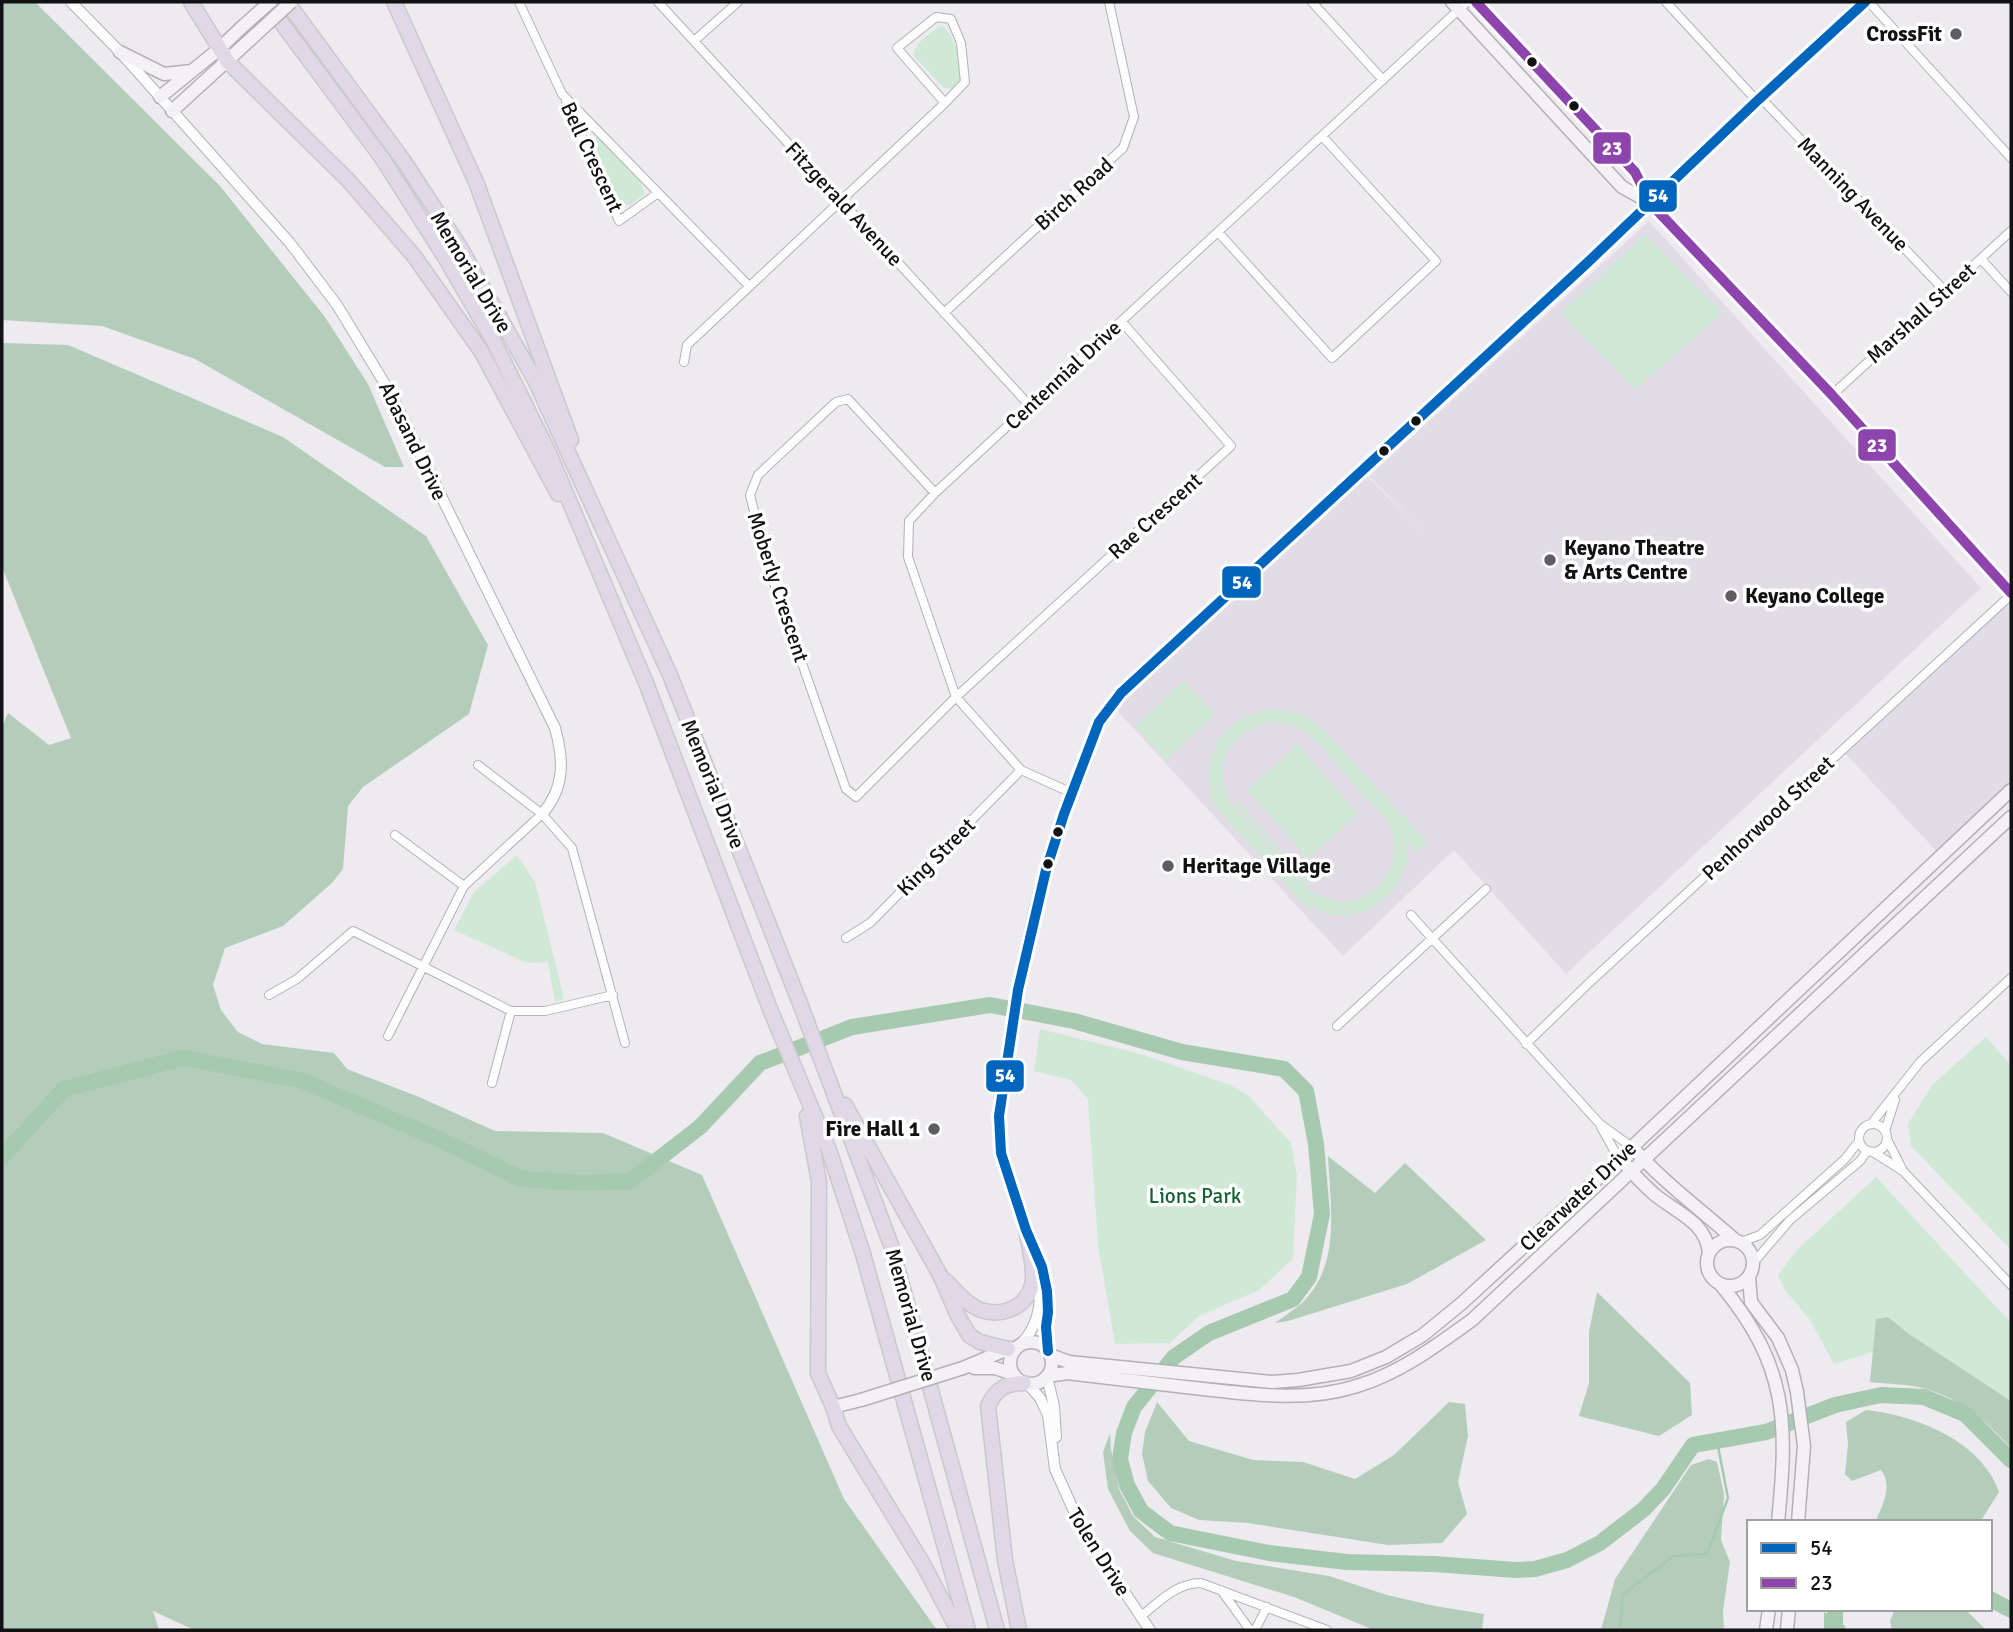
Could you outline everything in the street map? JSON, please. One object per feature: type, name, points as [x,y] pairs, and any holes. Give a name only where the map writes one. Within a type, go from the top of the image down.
[{"type":"highway","points":[[191,2],[228,62],[348,180],[414,256],[481,351],[605,584]]},
{"type":"highway","name":"Memorial Drive","points":[[268,2],[382,158],[446,259],[494,342],[549,453],[646,682],[770,1009],[829,1150],[863,1254],[968,1630]]},
{"type":"highway","name":"Memorial Drive","points":[[289,2],[403,160],[460,247],[535,380],[670,675],[801,1006],[891,1245],[997,1630]]},
{"type":"highway","points":[[394,2],[476,182],[611,546]]},
{"type":"highway","points":[[825,1070],[940,1275],[969,1335],[980,1342],[1016,1346]]},
{"type":"highway","points":[[800,1084],[819,1182],[818,1373],[839,1426],[923,1564],[958,1630]]},
{"type":"highway","points":[[940,1275],[971,1306],[995,1313],[1013,1309],[1027,1297],[1033,1280],[1026,1230]]},
{"type":"highway","points":[[1018,1630],[1005,1560],[991,1453],[988,1406],[1000,1388],[1021,1380]]},
{"type":"main road","points":[[160,97],[219,49],[268,2]]},
{"type":"main road","points":[[172,111],[228,62],[289,2]]},
{"type":"main road","points":[[1476,2],[1635,173],[1651,204],[1832,396],[2011,594]]},
{"type":"main road","points":[[1459,4],[1622,187],[1651,204]]},
{"type":"main road","points":[[120,52],[164,74],[192,71]]},
{"type":"main road","name":"Clearwater Drive","points":[[1048,1376],[1068,1367],[1272,1382],[1323,1377],[1351,1371],[1395,1352],[1423,1335],[1462,1303],[1632,1147],[2011,790]]},
{"type":"main road","name":"Clearwater Drive","points":[[1049,1353],[1068,1367],[1267,1396],[1330,1393],[1359,1386],[1427,1353],[1472,1320],[2011,817]]},
{"type":"main road","points":[[1632,1147],[1676,1192],[1748,1248],[1754,1262],[1749,1277],[1751,1302],[1778,1338],[1792,1370],[1801,1418],[1804,1461],[1798,1520]]},
{"type":"main road","points":[[1619,1158],[1656,1196],[1695,1223],[1708,1242],[1707,1268],[1715,1281],[1742,1310],[1761,1341],[1775,1381],[1783,1424],[1783,1468],[1777,1520]]},
{"type":"main road","points":[[1709,1253],[1720,1242],[1738,1241]]},
{"type":"main road","points":[[1721,1285],[1737,1286],[1749,1277]]},
{"type":"main road","points":[[833,1406],[963,1368],[1016,1346],[1036,1342],[1049,1353],[1051,1367],[1048,1376],[1036,1383],[1021,1380],[995,1368],[963,1368]]},
{"type":"main road","points":[[1016,1346],[1010,1358],[1021,1380]]},
{"type":"main road","points":[[1766,1630],[1769,1611]]},
{"type":"main road","points":[[1787,1630],[1789,1611]]},
{"type":"street","name":"Abasand Drive","points":[[71,2],[120,52],[315,274],[358,337],[391,394],[555,728],[561,750],[562,771],[554,801],[542,814]]},
{"type":"street","name":"Bell Crescent","points":[[519,2],[619,221],[658,193]]},
{"type":"street","name":"Fitzgerald Avenue","points":[[658,2],[1030,406]]},
{"type":"street","points":[[694,41],[738,2]]},
{"type":"street","name":"Birch Road","points":[[944,313],[1123,148],[1134,117],[1109,2]]},
{"type":"street","points":[[1312,2],[1383,80]]},
{"type":"street","name":"Manning Avenue","points":[[1666,2],[1945,291]]},
{"type":"street","points":[[1049,1353],[1046,1327],[1047,1291],[1042,1267],[1026,1230],[1001,1153],[998,1132],[1018,990],[1044,880],[1072,793],[1099,722],[1121,693],[1867,2],[2011,158]]},
{"type":"street","name":"Centennial Drive","points":[[1072,793],[1021,771],[956,697],[908,556],[909,521],[935,493],[1383,80],[1459,4]]},
{"type":"street","points":[[684,362],[687,345],[945,103],[965,82],[961,43],[951,19],[936,18],[897,48],[945,103]]},
{"type":"street","name":"Bell Crescent","points":[[562,94],[749,286]]},
{"type":"street","points":[[1218,232],[1332,358],[1342,350],[1436,261],[1322,136]]},
{"type":"street","name":"Marshall Street","points":[[1832,396],[2011,230]]},
{"type":"street","points":[[1981,259],[2011,292]]},
{"type":"street","name":"Rae Crescent","points":[[956,697],[1231,446],[1122,322]]},
{"type":"street","name":"Moberly Crescent","points":[[935,493],[848,398],[836,401],[758,475],[750,495],[766,560],[846,789],[856,797],[956,697]]},
{"type":"street","name":"Penhorwood Street","points":[[1526,1044],[2011,594]]},
{"type":"street","points":[[478,765],[542,814],[572,848],[625,1042]]},
{"type":"street","name":"King Street","points":[[846,938],[870,923],[1021,771]]},
{"type":"street","points":[[388,1036],[464,886],[542,814]]},
{"type":"street","points":[[395,835],[464,886]]},
{"type":"street","points":[[1338,1026],[1486,889]]},
{"type":"street","points":[[1411,915],[1600,1124],[1632,1147]]},
{"type":"street","points":[[269,995],[297,979],[353,931],[511,1011],[545,1011],[613,995]]},
{"type":"street","points":[[1738,1241],[1753,1239],[1765,1231],[1850,1153],[1859,1141],[1863,1128],[1871,1124],[1920,1062],[2011,978]]},
{"type":"street","points":[[492,1083],[511,1011]]},
{"type":"street","points":[[1754,1262],[1790,1220],[1870,1151],[1881,1150],[1896,1094]]},
{"type":"street","points":[[1600,1124],[1619,1158]]},
{"type":"street","points":[[1871,1124],[1879,1125],[1886,1135],[1903,1171],[2011,1285]]},
{"type":"street","points":[[1859,1141],[1903,1171]]},
{"type":"street","points":[[1016,1346],[1034,1328],[1040,1305],[1035,1252]]},
{"type":"street","name":"Tolen Drive","points":[[1048,1376],[1057,1423],[1055,1469]]},
{"type":"street","name":"Tolen Drive","points":[[1021,1380],[1040,1398],[1048,1415],[1055,1469],[1081,1527],[1150,1630]]},
{"type":"street","points":[[1140,1617],[1184,1585],[1201,1583],[1327,1630]]},
{"type":"street","points":[[1221,1590],[1250,1630]]},
{"type":"street","points":[[1255,1630],[1267,1606]]},
{"type":"shaded area","points":[[2,2],[35,2],[220,186],[325,317],[368,384],[404,467],[385,467],[195,359],[102,326],[2,320]]},
{"type":"shaded area","name":"Keyano College","points":[[1649,221],[1981,588],[1566,974],[1454,850],[1343,956],[1111,704],[1362,471],[1424,532],[1369,476]]},
{"type":"shaded area","points":[[2,343],[68,345],[283,437],[426,536],[488,645],[469,714],[363,787],[348,806],[343,869],[332,883],[283,926],[225,948],[213,985],[221,1010],[238,1032],[262,1044],[334,1053],[347,1069],[495,1131],[603,1133],[702,1175],[844,1499],[937,1630],[194,1630],[153,1611],[159,1630],[2,1630],[2,727],[8,713],[49,745],[71,738],[2,567]]},
{"type":"shaded area","points":[[2011,595],[2011,790],[1941,856],[1842,750]]},
{"type":"shaded area","points":[[1328,1156],[1375,1193],[1405,1163],[1486,1240],[1407,1284],[1275,1323],[1302,1303],[1315,1288],[1323,1271],[1331,1234]]},
{"type":"shaded area","points":[[1597,1292],[1690,1383],[1692,1415],[1659,1436],[1579,1416],[1589,1383],[1589,1332]]},
{"type":"shaded area","points":[[1888,1317],[1909,1334],[2011,1401],[2011,1448],[1983,1420],[1951,1399],[1919,1387],[1870,1382],[1876,1319]]},
{"type":"shaded area","points":[[1157,1402],[1189,1441],[1253,1460],[1303,1462],[1355,1479],[1394,1455],[1449,1402],[1465,1404],[1468,1436],[1458,1482],[1467,1514],[1442,1543],[1388,1545],[1248,1523],[1199,1520],[1171,1508],[1148,1481],[1142,1454],[1145,1432]]},
{"type":"shaded area","points":[[1866,1410],[1925,1425],[1962,1445],[1978,1458],[1999,1492],[1981,1520],[1876,1520],[1884,1502],[1885,1476],[1881,1470],[1852,1481],[1845,1474],[1848,1445],[1846,1422]]},
{"type":"shaded area","points":[[1110,1433],[1119,1489],[1133,1516],[1155,1537],[1236,1561],[1329,1576],[1387,1595],[1484,1614],[1482,1630],[1374,1630],[1294,1597],[1153,1553],[1130,1531],[1108,1489],[1103,1452]]},
{"type":"shaded area","points":[[1709,1459],[1717,1462],[1724,1494],[1721,1540],[1730,1562],[1723,1611],[1724,1630],[1601,1630],[1615,1579],[1691,1465]]},
{"type":"shaded area","points":[[1894,1611],[1967,1611],[1986,1630],[1892,1630],[1890,1621]]},
{"type":"shaded area","points":[[1824,1612],[1845,1626],[1846,1630],[1824,1630]]},
{"type":"green space","points":[[942,26],[951,36],[960,59],[961,74],[952,89],[944,88],[914,56],[919,43]]},
{"type":"green space","points":[[595,137],[599,137],[641,182],[644,195],[630,205],[619,204],[592,145]]},
{"type":"green space","points":[[1645,234],[1722,313],[1635,390],[1561,313]]},
{"type":"green space","points":[[1184,681],[1215,715],[1166,760],[1135,726]]},
{"type":"green space","points":[[1273,709],[1287,711],[1321,727],[1428,843],[1416,852],[1408,844],[1406,864],[1399,882],[1388,896],[1373,907],[1357,914],[1339,915],[1320,912],[1302,902],[1214,805],[1209,770],[1212,754],[1227,729],[1255,713]],"holes":[[[1269,722],[1293,726],[1313,738],[1391,828],[1394,842],[1391,867],[1380,885],[1359,899],[1336,901],[1313,893],[1234,808],[1226,794],[1223,780],[1226,755],[1242,735]]]},
{"type":"green space","points":[[1298,745],[1358,814],[1308,859],[1247,790]]},
{"type":"green space","points":[[1238,802],[1311,881],[1310,884],[1307,884],[1234,804]]},
{"type":"green space","points":[[517,855],[535,882],[564,999],[555,1001],[548,962],[527,963],[454,930],[474,892]]},
{"type":"green space","name":"Lions Park","points":[[1040,1029],[1144,1055],[1230,1085],[1248,1095],[1291,1143],[1297,1175],[1293,1259],[1259,1290],[1199,1316],[1170,1343],[1115,1344],[1098,1245],[1088,1099],[1071,1080],[1034,1071]]},
{"type":"green space","points":[[1986,1037],[2011,1065],[2011,1250],[1911,1146],[1908,1124],[1932,1085]]},
{"type":"green space","points":[[1876,1177],[2011,1323],[2011,1401],[1909,1334],[1888,1317],[1876,1319],[1873,1352],[1834,1364],[1810,1320],[1785,1290],[1778,1275],[1797,1250]]},
{"type":"waterway","points":[[2,1157],[64,1089],[183,1058],[300,1080],[441,1140],[522,1179],[584,1183],[630,1181],[700,1127],[760,1063],[852,1027],[990,1005],[1074,1021],[1182,1052],[1284,1069],[1306,1091],[1316,1144],[1322,1214],[1309,1277],[1293,1299],[1209,1333],[1174,1357],[1134,1407],[1124,1433],[1120,1459],[1127,1485],[1141,1511],[1170,1533],[1269,1553],[1347,1562],[1535,1569],[1567,1560],[1600,1543],[1644,1509],[1663,1489],[1693,1445],[1766,1432],[1835,1405],[1881,1395],[1924,1397],[1965,1414],[2011,1460]]},
{"type":"waterway","points":[[1620,1630],[1623,1594],[1674,1556],[1707,1554],[1728,1498],[1717,1441]]},
{"type":"waterway","points":[[1992,1600],[2011,1610]]},
{"type":"waterway","points":[[1835,1611],[1835,1630]]},
{"type":"transit line","name":"23","points":[[1476,2],[1635,172],[1651,204],[1832,395],[2011,593]]},
{"type":"transit line","name":"54","points":[[1048,1351],[1047,1291],[1042,1267],[1026,1230],[1001,1153],[999,1116],[1018,990],[1046,870],[1099,722],[1121,693],[1586,264],[1865,2]]},
{"type":"place","name":"CrossFit","points":[[1956,34]]},
{"type":"place","name":"Keyano Theatre & Arts Centre","points":[[1550,560]]},
{"type":"place","name":"Keyano College","points":[[1731,596]]},
{"type":"place","name":"Heritage Village","points":[[1168,866]]},
{"type":"place","name":"Fire Hall 1","points":[[934,1129]]}]
